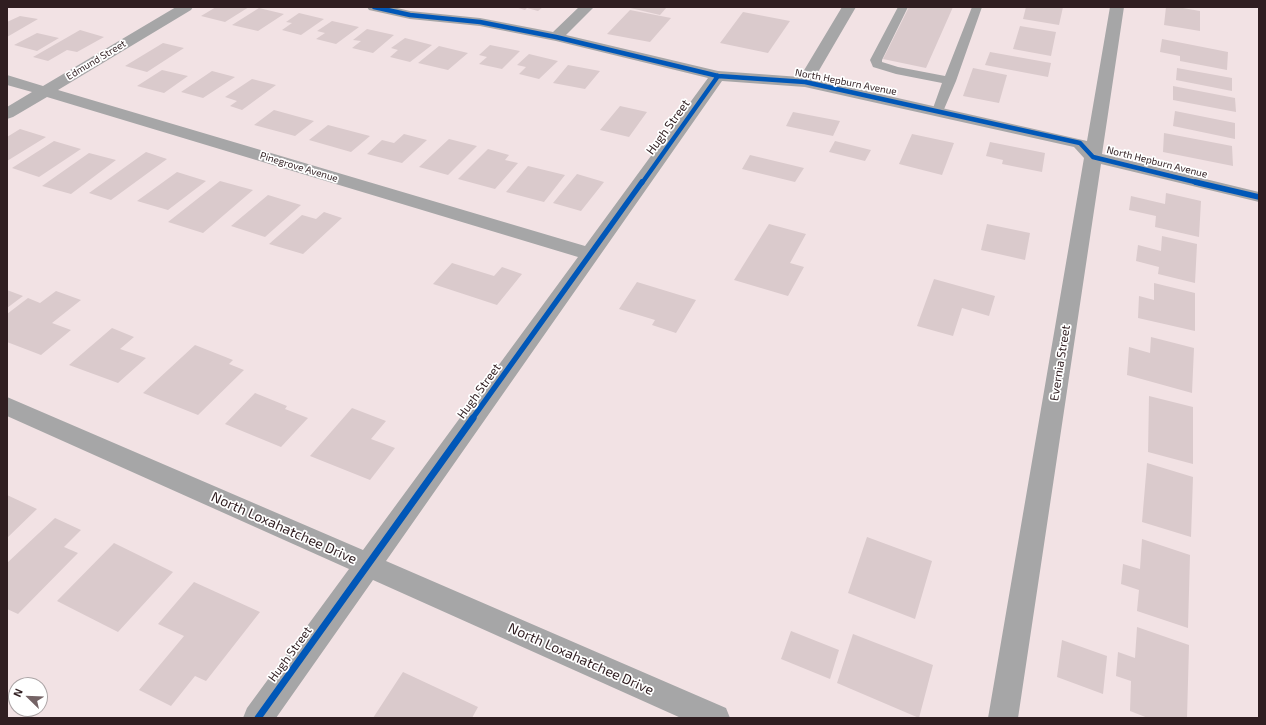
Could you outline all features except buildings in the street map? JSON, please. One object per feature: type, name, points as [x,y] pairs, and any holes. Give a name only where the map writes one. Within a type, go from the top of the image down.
[{"type":"street","name":"Edmund Street","points":[[7,114],[186,7]]},
{"type":"street","name":"North Hepburn Avenue","points":[[374,7],[410,15],[480,22],[556,36],[718,76],[805,82],[1080,142],[1093,157],[1259,197]]},
{"type":"street","points":[[556,36],[587,7]]},
{"type":"street","points":[[805,82],[849,7]]},
{"type":"street","name":"Evernia Street","points":[[1003,718],[1117,7]]},
{"type":"street","name":"Hugh Street","points":[[258,718],[718,76]]},
{"type":"street","name":"Pinegrove Avenue","points":[[7,80],[590,254]]},
{"type":"street","name":"North Loxahatchee Drive","points":[[7,406],[715,718]]},
{"type":"lane","points":[[903,7],[876,60],[876,64],[896,70],[950,81]]},
{"type":"lane","points":[[938,111],[977,7]]},
{"type":"cycle path","points":[[374,7],[410,15],[480,22],[556,37],[718,76],[805,82],[1080,143],[1093,157],[1259,197]]},
{"type":"cycle path","points":[[258,718],[718,76]]}]
